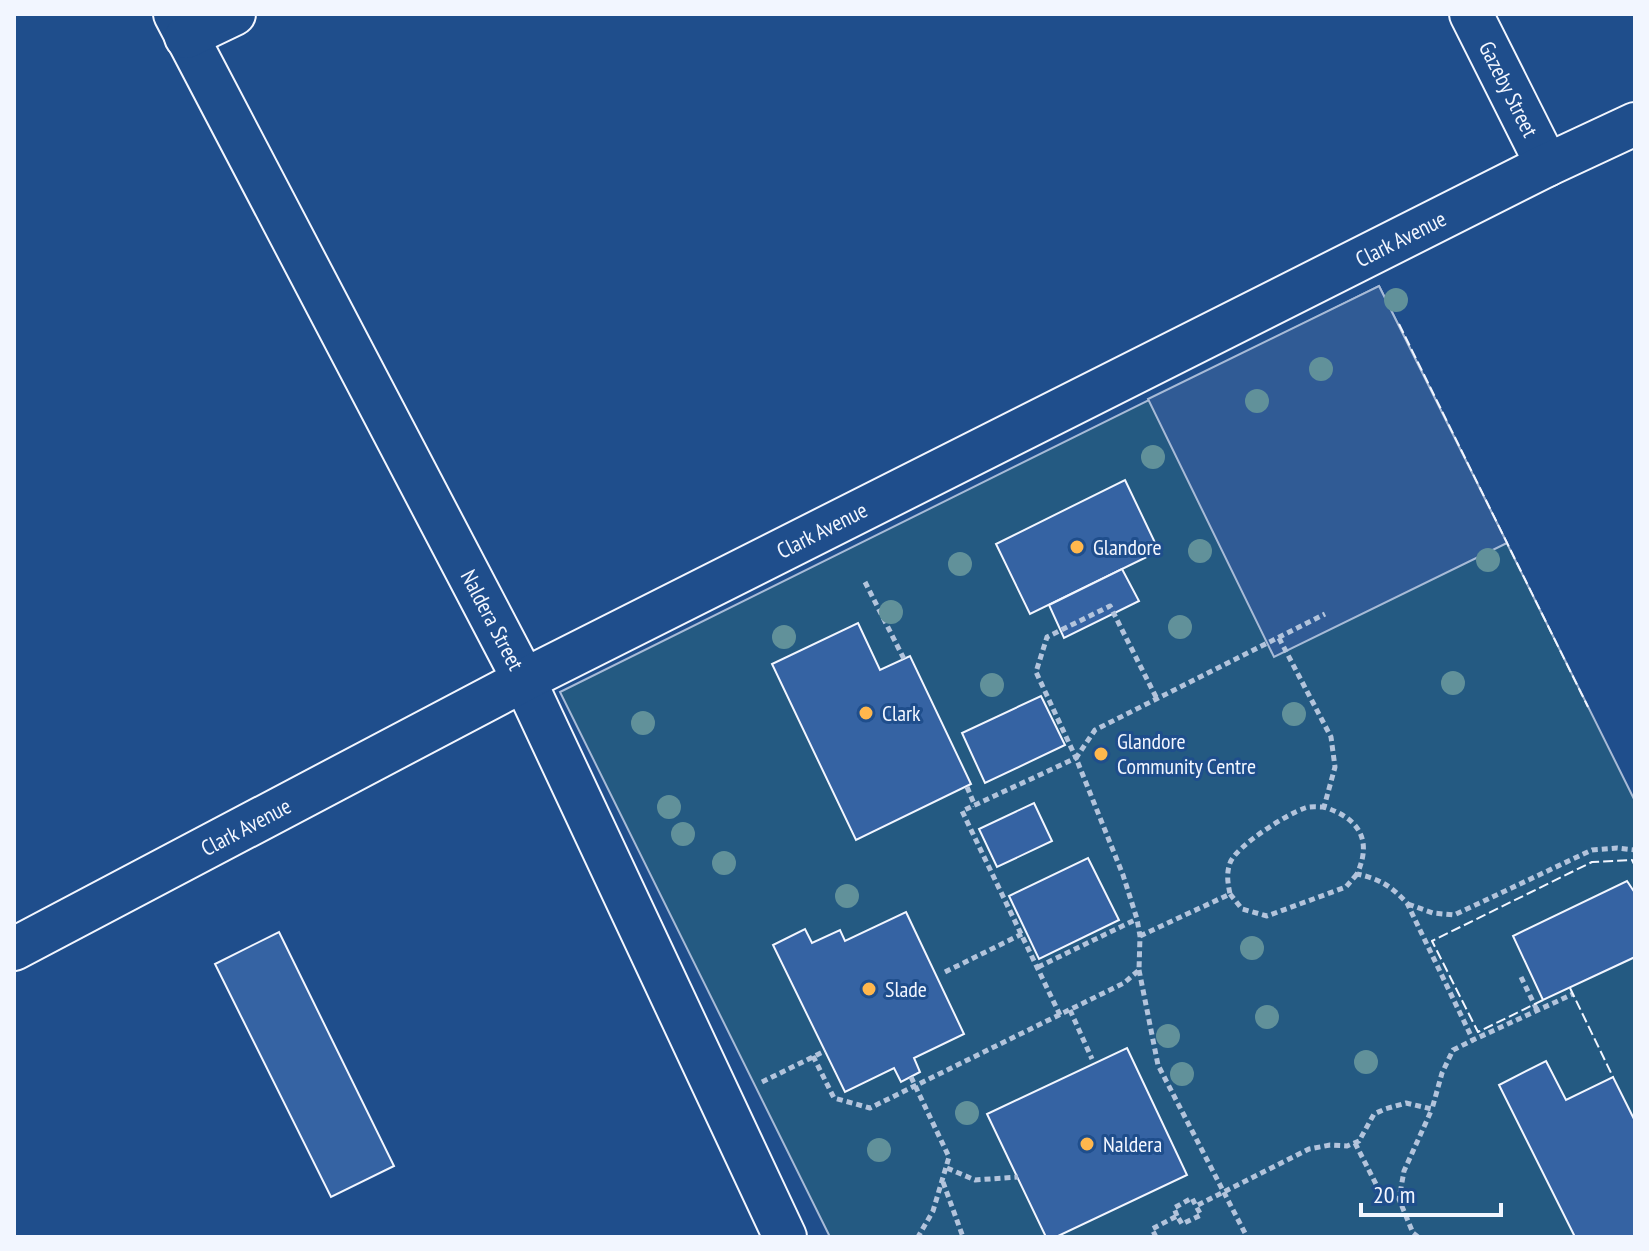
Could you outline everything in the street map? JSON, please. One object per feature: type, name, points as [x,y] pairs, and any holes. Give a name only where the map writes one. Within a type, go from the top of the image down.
[{"type":"street","points":[[181,25],[234,14]]},
{"type":"street","name":"Gazeby Street","points":[[1471,14],[1547,165]]},
{"type":"street","name":"Naldera Street","points":[[181,25],[524,680],[785,1237]]},
{"type":"street","name":"Clark Avenue","points":[[14,949],[524,680],[1547,165],[1635,124]]},
{"type":"path","points":[[865,582],[904,659]]},
{"type":"path","points":[[1157,699],[1110,606],[1047,637],[1036,672],[1076,758],[1123,875],[1137,919],[1139,970],[1158,1065],[1247,1237]]},
{"type":"path","points":[[1060,1015],[962,811],[1076,758],[1095,730],[1325,614]]},
{"type":"path","points":[[1279,638],[1331,737],[1335,767],[1324,807]]},
{"type":"path","points":[[967,787],[975,806]]},
{"type":"path","points":[[1306,807],[1324,807],[1351,819],[1359,831],[1365,847],[1357,874],[1346,887],[1267,916],[1242,909],[1230,894],[1227,879],[1230,862],[1236,854],[1252,840],[1306,807]]},
{"type":"path","points":[[1407,903],[1433,913],[1454,915],[1592,850],[1635,850]]},
{"type":"path","points":[[1357,874],[1376,878],[1391,886],[1407,903],[1473,1040]]},
{"type":"path","points":[[1140,936],[1230,894]]},
{"type":"path","points":[[1038,967],[1137,919]]},
{"type":"path","points":[[945,972],[1022,934]]},
{"type":"path","points":[[813,1056],[834,1098],[870,1108],[1124,983],[1139,970]]},
{"type":"path","points":[[1521,977],[1537,1010]]},
{"type":"path","points":[[1418,1237],[1413,1233],[1399,1199],[1404,1171],[1432,1109],[1442,1073],[1453,1050],[1573,994]]},
{"type":"path","points":[[1070,1010],[1092,1059]]},
{"type":"path","points":[[722,1102],[825,1051]]},
{"type":"path","points":[[911,1077],[949,1157],[933,1211],[918,1237]]},
{"type":"path","points":[[1196,1206],[1309,1149],[1355,1143],[1364,1134],[1374,1114],[1385,1109],[1406,1103],[1432,1109]]},
{"type":"path","points":[[1355,1143],[1379,1190]]},
{"type":"path","points":[[947,1168],[975,1180],[1018,1177]]},
{"type":"path","points":[[942,1182],[963,1237]]},
{"type":"path","points":[[1192,1198],[1196,1206],[1201,1215],[1182,1224],[1174,1208],[1192,1198]]},
{"type":"path","points":[[1156,1237],[1152,1229],[1177,1216]]},
{"type":"shaded area","name":"Glandore Community Centre","points":[[1379,286],[1635,801],[1635,1237],[830,1237],[560,692]]},
{"type":"shaded area","points":[[1379,286],[1507,543],[1274,657],[1148,399]]},
{"type":"building","name":"Glandore","points":[[1125,480],[1159,551],[1030,614],[996,544]]},
{"type":"building","points":[[1122,569],[1139,601],[1064,638],[1049,605]]},
{"type":"building","name":"Clark","points":[[858,623],[880,670],[910,656],[971,784],[856,840],[772,664]]},
{"type":"building","points":[[1041,696],[1065,745],[985,783],[962,733]]},
{"type":"building","points":[[1034,803],[1052,841],[997,867],[979,829]]},
{"type":"building","points":[[1088,858],[1119,920],[1039,959],[1009,896]]},
{"type":"building","points":[[1627,881],[1635,893],[1635,957],[1543,1000],[1513,936]]},
{"type":"building","name":"Slade","points":[[906,912],[964,1034],[914,1058],[920,1072],[901,1082],[894,1068],[845,1092],[773,945],[805,929],[812,943],[840,930],[845,941]]},
{"type":"building","points":[[279,932],[394,1166],[331,1197],[215,964]]},
{"type":"building","name":"Naldera","points":[[1127,1048],[1187,1175],[1056,1237],[1046,1237],[987,1114]]},
{"type":"building","points":[[1546,1061],[1566,1100],[1613,1077],[1635,1121],[1635,1237],[1575,1237],[1499,1085]]},
{"type":"fence","points":[[1399,324],[1588,707]]},
{"type":"fence","points":[[1543,1000],[1478,1032],[1432,941],[1592,862],[1632,860],[1635,866]]},
{"type":"fence","points":[[1570,988],[1613,1077]]},
{"type":"place","name":"Glandore","points":[[1077,547]]},
{"type":"place","name":"Clark","points":[[866,713]]},
{"type":"place","name":"Glandore Community Centre","points":[[1101,754]]},
{"type":"place","name":"Slade","points":[[869,989]]},
{"type":"place","name":"Naldera","points":[[1087,1144]]}]
